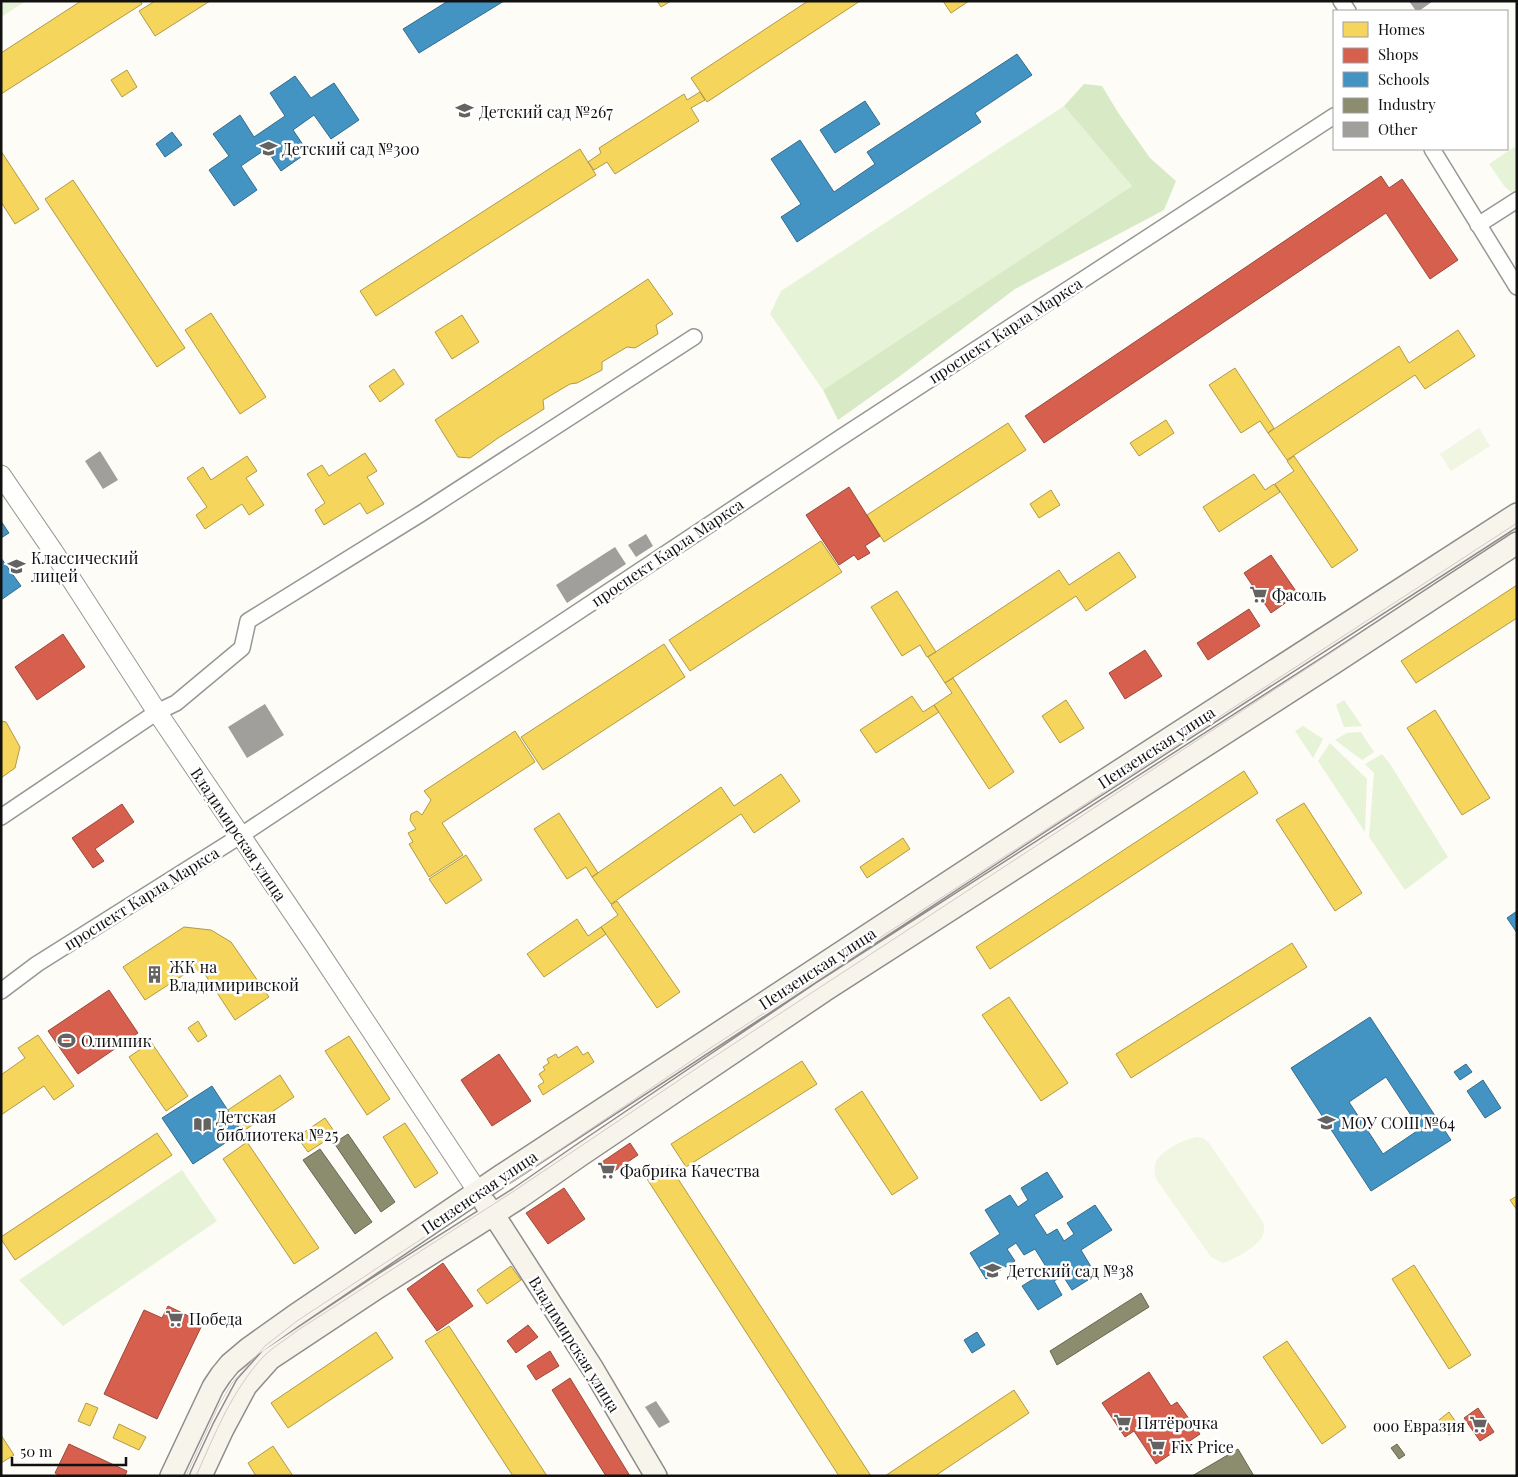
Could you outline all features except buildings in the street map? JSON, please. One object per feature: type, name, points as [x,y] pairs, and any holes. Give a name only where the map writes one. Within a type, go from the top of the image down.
[{"type":"main road","name":"Пензенская улица","points":[[171,1476],[213,1387],[221,1375],[235,1360],[294,1316],[478,1192],[1040,822],[1517,514]]},
{"type":"main road","name":"Пензенская улица","points":[[202,1476],[246,1386],[270,1359],[377,1288],[519,1198],[824,991],[1517,543]]},
{"type":"main road","name":"Владимирская улица","points":[[478,1192],[592,1370],[656,1476]]},
{"type":"street","name":"проспект Карла Маркса","points":[[1,991],[36,964],[240,836],[840,438],[1333,117]]},
{"type":"street","points":[[1433,150],[1517,287]]},
{"type":"street","points":[[1478,225],[1517,200]]},
{"type":"street","points":[[1,817],[157,712],[176,703],[242,648],[248,621],[422,513],[694,336]]},
{"type":"street","name":"Владимирская улица","points":[[1,475],[478,1192]]},
{"type":"green space","points":[[1,1],[26,1],[1,17]]},
{"type":"green space","points":[[1084,84],[1102,86],[1150,158],[1176,181],[1164,210],[1015,289],[900,376],[838,420],[823,390],[1132,186],[1064,106]]},
{"type":"green space","points":[[1064,106],[1132,186],[823,390],[770,314],[781,291]]},
{"type":"green space","points":[[1514,147],[1517,151],[1517,191],[1512,193],[1505,187],[1489,164]]},
{"type":"green space","points":[[1479,428],[1490,446],[1451,471],[1440,454]]},
{"type":"green space","points":[[1344,700],[1362,726],[1344,727],[1336,705]]},
{"type":"green space","points":[[1303,726],[1323,739],[1313,758],[1295,731]]},
{"type":"green space","points":[[1361,732],[1374,752],[1362,760],[1335,740],[1347,733]]},
{"type":"green space","points":[[1330,743],[1367,779],[1365,832],[1318,761]]},
{"type":"green space","points":[[1382,754],[1448,857],[1405,890],[1369,837],[1374,773],[1365,764]]},
{"type":"green space","points":[[1198,1137],[1209,1143],[1263,1222],[1264,1233],[1259,1241],[1244,1253],[1223,1263],[1211,1257],[1156,1179],[1155,1164],[1162,1154],[1180,1143]]},
{"type":"green space","points":[[182,1170],[217,1221],[63,1326],[19,1280]]},
{"type":"tram line","points":[[186,1476],[218,1407],[232,1383],[265,1346],[297,1321],[467,1209],[509,1184],[712,1047],[1517,523]]},
{"type":"tram line","points":[[196,1476],[225,1413],[243,1383],[264,1356],[298,1330],[514,1191],[706,1062],[1355,637]]},
{"type":"place","name":"Детский сад №267","points":[[465,111]]},
{"type":"place","name":"Детский сад №300","points":[[268,148]]},
{"type":"place","name":"Классический лицей","points":[[17,566]]},
{"type":"place","name":"Фасоль","points":[[1258,594]]},
{"type":"place","name":"ЖК на Владимиривской","points":[[155,975]]},
{"type":"place","name":"Олимпик","points":[[67,1040]]},
{"type":"place","name":"МОУ СОШ №64","points":[[1327,1122]]},
{"type":"place","name":"Детская библиотека №25","points":[[202,1125]]},
{"type":"place","name":"Фабрика Качества","points":[[606,1170]]},
{"type":"place","name":"Детский сад №38","points":[[993,1270]]},
{"type":"place","name":"Победа","points":[[175,1318]]},
{"type":"place","name":"Пятёрочка","points":[[1123,1422]]},
{"type":"place","name":"ооо Евразия","points":[[1479,1425]]},
{"type":"place","name":"Fix Price","points":[[1157,1446]]}]
